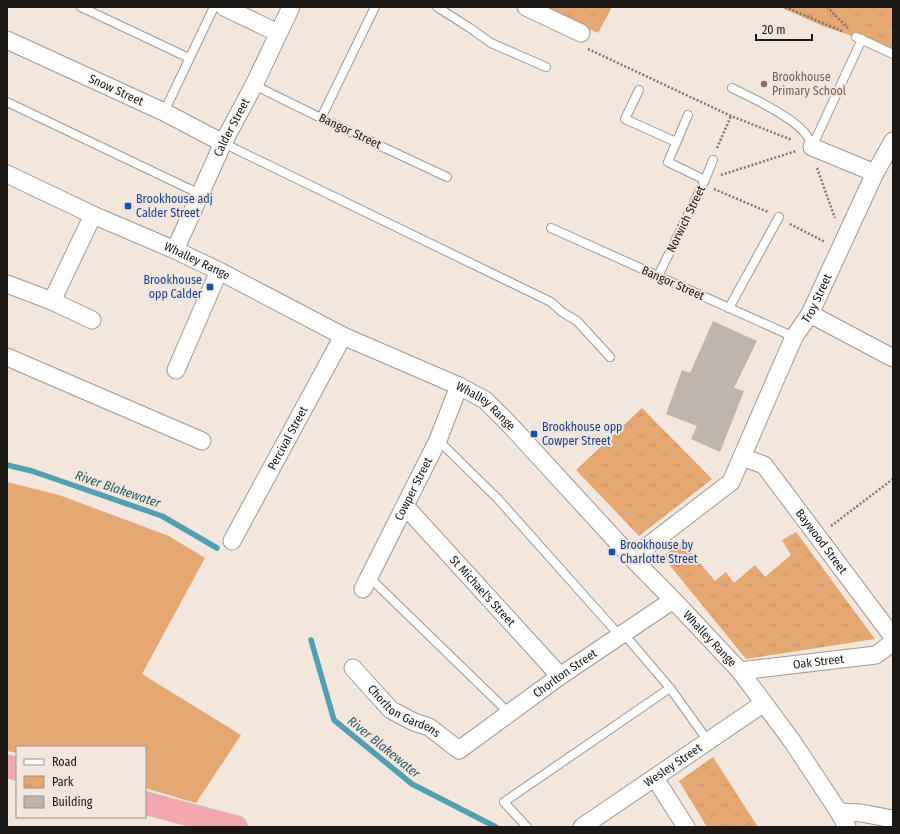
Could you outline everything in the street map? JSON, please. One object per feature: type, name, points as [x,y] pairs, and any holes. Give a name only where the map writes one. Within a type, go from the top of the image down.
[{"type":"highway","points":[[146,803],[236,827]]},
{"type":"street","points":[[224,7],[278,33]]},
{"type":"street","name":"Calder Street","points":[[175,250],[223,143],[254,85],[291,7]]},
{"type":"street","points":[[526,7],[581,33]]},
{"type":"street","name":"Snow Street","points":[[7,40],[164,112],[223,143]]},
{"type":"street","name":"Troy Street","points":[[632,558],[730,482],[794,337],[810,314],[875,173],[893,142]]},
{"type":"street","points":[[811,147],[875,173]]},
{"type":"street","name":"Whalley Range","points":[[7,174],[93,215],[175,250],[219,271],[343,336],[459,386],[485,400],[496,410],[632,558],[740,671],[792,741],[843,820]]},
{"type":"street","points":[[52,301],[93,215]]},
{"type":"street","points":[[176,370],[219,271]]},
{"type":"street","points":[[7,284],[52,301],[92,320]]},
{"type":"street","points":[[810,314],[893,358]]},
{"type":"street","name":"Percival Street","points":[[232,540],[343,336]]},
{"type":"street","points":[[7,357],[202,442]]},
{"type":"street","name":"Cowper Street","points":[[366,583],[438,440],[459,386]]},
{"type":"street","name":"Baywood Street","points":[[742,457],[764,465],[893,637]]},
{"type":"street","name":"St Michael's Street","points":[[405,506],[560,676]]},
{"type":"street","name":"Chorlton Street","points":[[459,750],[560,676],[673,600]]},
{"type":"street","name":"Oak Street","points":[[740,671],[876,655],[893,642]]},
{"type":"street","name":"Chorlton Gardens","points":[[353,668],[391,710],[414,722],[429,727],[459,750]]},
{"type":"street","name":"Wesley Street","points":[[582,827],[764,703]]},
{"type":"street","points":[[655,778],[686,827]]},
{"type":"street","points":[[843,820],[861,813],[893,819]]},
{"type":"lane","points":[[82,7],[189,58]]},
{"type":"lane","points":[[164,112],[214,7]]},
{"type":"lane","points":[[321,118],[375,7]]},
{"type":"lane","points":[[437,7],[491,43],[546,67]]},
{"type":"lane","points":[[811,147],[859,38],[893,54]]},
{"type":"lane","name":"Bangor Street","points":[[254,85],[447,177]]},
{"type":"lane","points":[[732,88],[750,96],[803,130],[808,137],[811,147]]},
{"type":"lane","points":[[639,90],[624,119],[676,142]]},
{"type":"lane","points":[[7,102],[200,194]]},
{"type":"lane","points":[[688,115],[668,162],[705,180]]},
{"type":"lane","points":[[223,143],[551,302],[562,312],[577,321],[610,357]]},
{"type":"lane","name":"Norwich Street","points":[[658,276],[705,180],[712,160]]},
{"type":"lane","points":[[729,308],[779,217]]},
{"type":"lane","name":"Bangor Street","points":[[551,228],[794,337]]},
{"type":"lane","points":[[438,440],[498,499],[670,688],[708,741]]},
{"type":"lane","points":[[366,583],[510,714]]},
{"type":"lane","points":[[527,827],[504,802],[670,688]]},
{"type":"path","points":[[785,7],[859,38]]},
{"type":"path","points":[[827,7],[859,38]]},
{"type":"path","points":[[581,33],[586,48],[731,116],[811,147]]},
{"type":"path","points":[[712,160],[731,116]]},
{"type":"path","points":[[705,180],[811,147]]},
{"type":"path","points":[[811,147],[843,242]]},
{"type":"path","points":[[817,536],[893,479]]},
{"type":"green space","points":[[543,7],[612,7],[598,33]]},
{"type":"green space","points":[[780,7],[893,7],[893,50],[823,26]]},
{"type":"green space","points":[[642,408],[712,479],[639,536],[576,470]]},
{"type":"green space","points":[[7,482],[59,495],[169,536],[205,558],[142,674],[241,735],[196,803],[146,788],[146,746],[16,746],[16,753],[7,751]]},
{"type":"green space","points":[[796,532],[875,639],[746,659],[663,557],[682,542],[715,581],[726,572],[734,583],[755,565],[765,577],[791,555],[782,540]]},
{"type":"green space","points":[[713,757],[758,827],[707,827],[679,781]]},
{"type":"building","points":[[713,321],[757,341],[734,388],[744,391],[720,452],[691,439],[697,426],[666,414],[682,370],[690,373]]},
{"type":"waterway","name":"River Blakewater","points":[[7,465],[32,471],[162,516],[217,548]]},
{"type":"waterway","name":"River Blakewater","points":[[311,640],[334,720],[412,784],[496,827]]},
{"type":"place","name":"Brookhouse Primary School","points":[[764,84]]},
{"type":"place","name":"Brookhouse adj Calder Street","points":[[128,206]]},
{"type":"place","name":"Brookhouse opp Calder","points":[[210,287]]},
{"type":"place","name":"Brookhouse opp Cowper Street","points":[[534,434]]},
{"type":"place","name":"Brookhouse by Charlotte Street","points":[[612,552]]}]
